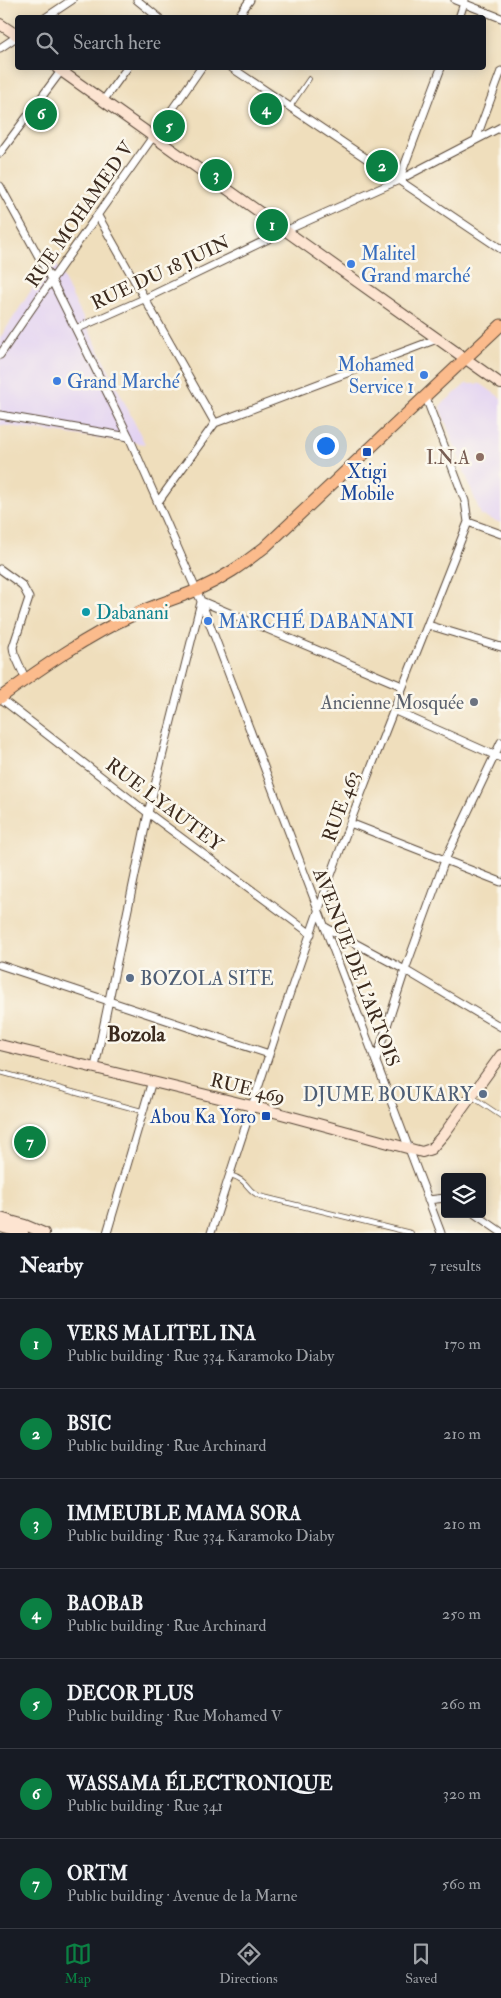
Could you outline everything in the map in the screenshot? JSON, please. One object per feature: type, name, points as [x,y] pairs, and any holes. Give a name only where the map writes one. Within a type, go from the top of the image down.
[{"type":"main road","points":[[0,698],[95,635],[133,614],[199,596],[234,572],[265,547],[501,325]]},
{"type":"street","points":[[50,15],[72,0]]},
{"type":"street","points":[[137,0],[155,15]]},
{"type":"street","points":[[239,15],[250,0]]},
{"type":"street","points":[[455,0],[465,2],[501,18]]},
{"type":"street","points":[[460,15],[465,2]]},
{"type":"street","points":[[0,24],[15,35]]},
{"type":"street","points":[[0,48],[15,37]]},
{"type":"street","points":[[0,153],[58,70]]},
{"type":"street","points":[[60,70],[501,384]]},
{"type":"street","points":[[103,101],[126,70]]},
{"type":"street","name":"RUE MOHAMED V","points":[[0,355],[51,279],[98,216],[200,70]]},
{"type":"street","points":[[235,70],[500,245]]},
{"type":"street","points":[[399,180],[439,70]]},
{"type":"street","points":[[476,139],[501,70]]},
{"type":"street","name":"RUE DU 18 JUIN","points":[[76,328],[146,298],[285,231],[399,180],[501,127]]},
{"type":"street","name":"AVENUE DE L'ARTOIS","points":[[0,186],[51,279],[129,437],[199,596],[441,1233]]},
{"type":"street","points":[[98,216],[215,423]]},
{"type":"street","points":[[158,502],[215,423],[437,339]]},
{"type":"street","points":[[425,395],[464,501],[468,522],[501,534]]},
{"type":"street","points":[[0,415],[129,437]]},
{"type":"street","name":"RUE 463","points":[[211,1233],[269,1054],[350,823],[402,686],[468,522]]},
{"type":"street","points":[[0,569],[22,585],[29,598],[13,647],[26,680]]},
{"type":"street","points":[[95,1067],[148,813],[199,596],[402,686]]},
{"type":"street","points":[[428,625],[501,648]]},
{"type":"street","name":"RUE LYAUTEY","points":[[0,698],[148,813],[311,934]]},
{"type":"street","points":[[393,710],[498,756]]},
{"type":"street","points":[[375,1060],[445,860],[498,756],[501,742]]},
{"type":"street","points":[[350,823],[501,882]]},
{"type":"street","points":[[325,927],[405,970],[501,1027]]},
{"type":"street","points":[[0,965],[269,1054]]},
{"type":"street","name":"RUE 469","points":[[0,1045],[252,1106],[422,1152],[431,1149],[444,1134],[501,1055]]},
{"type":"street","points":[[107,1233],[152,1081]]},
{"type":"street","points":[[428,1200],[441,1198]]},
{"type":"street","points":[[0,1218],[23,1231]]},
{"type":"street","points":[[481,1218],[501,1232]]},
{"type":"street","points":[[0,1227],[44,1233]]},
{"type":"lane","points":[[290,107],[309,79]]},
{"type":"lane","points":[[0,1072],[143,1112]]},
{"type":"lane","points":[[471,1096],[501,1116]]},
{"type":"lane","points":[[230,1175],[239,1177],[255,1194],[260,1196],[411,1233]]},
{"type":"shaded area","name":"Grand Marché","points":[[53,257],[145,444],[0,425],[0,338]]},
{"type":"shaded area","name":"I.N.A","points":[[466,384],[481,384],[501,398],[501,523],[481,515],[440,408],[441,405]]},
{"type":"place","name":"BAOBAB","points":[[266,109]]},
{"type":"place","name":"WASSAMA ÉLECTRONIQUE","points":[[41,114]]},
{"type":"place","name":"DECOR PLUS","points":[[169,126]]},
{"type":"place","name":"BSIC","points":[[382,166]]},
{"type":"place","name":"IMMEUBLE MAMA SORA","points":[[216,175]]},
{"type":"place","name":"VERS MALITEL INA","points":[[272,225]]},
{"type":"place","name":"Malitel Grand marché","points":[[351,264]]},
{"type":"place","name":"Mohamed Service 1","points":[[424,375]]},
{"type":"place","name":"Grand Marché","points":[[57,381]]},
{"type":"place","name":"Xtigi Mobile","points":[[367,452]]},
{"type":"place","name":"I.N.A","points":[[480,457]]},
{"type":"place","name":"Dabanani","points":[[86,612]]},
{"type":"place","name":"MARCHÉ DABANANI","points":[[208,621]]},
{"type":"place","name":"Ancienne Mosquée","points":[[474,702]]},
{"type":"place","name":"BOZOLA SITE","points":[[130,978]]},
{"type":"place","name":"DJUME BOUKARY","points":[[483,1094]]},
{"type":"place","name":"Abou Ka Yoro","points":[[266,1116]]},
{"type":"place","name":"ORTM","points":[[30,1142]]},
{"type":"district","name":"Bozola","points":[[136,1034]]}]
